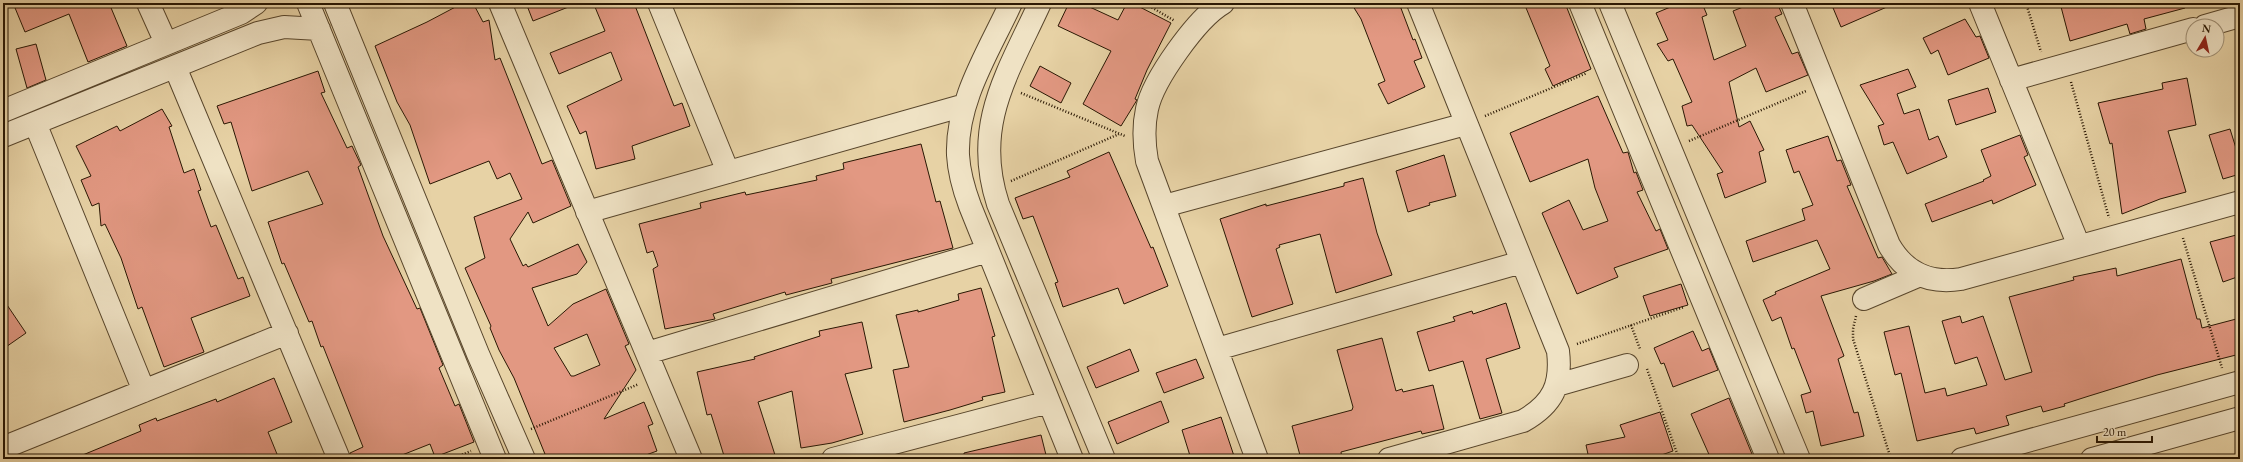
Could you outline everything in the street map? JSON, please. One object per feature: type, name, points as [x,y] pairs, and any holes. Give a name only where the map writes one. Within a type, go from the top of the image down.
[{"type":"street","points":[[148,3],[166,43]]},
{"type":"street","points":[[3,111],[241,12],[256,3]]},
{"type":"street","points":[[308,3],[494,459]]},
{"type":"street","points":[[500,3],[691,459]]},
{"type":"street","points":[[659,3],[728,172]]},
{"type":"street","points":[[1011,3],[965,105],[959,130],[958,156],[962,181],[988,251],[1072,459]]},
{"type":"street","points":[[1040,3],[1002,85],[993,110],[988,136],[988,163],[992,189],[1104,459]]},
{"type":"street","points":[[1223,3],[1204,16],[1192,30],[1152,92],[1144,126],[1144,144],[1147,161],[1257,459]]},
{"type":"street","points":[[1388,459],[1523,421],[1538,412],[1550,400],[1557,385],[1560,368],[1558,351],[1418,3]]},
{"type":"street","points":[[1580,3],[1768,459]]},
{"type":"street","points":[[1610,3],[1799,459]]},
{"type":"street","points":[[1792,3],[1889,245],[1896,258],[1906,268],[1918,276],[1932,280],[1947,281],[1961,279],[2240,202]]},
{"type":"street","points":[[1980,3],[2079,246]]},
{"type":"street","points":[[343,7],[478,354],[524,459]]},
{"type":"street","points":[[2225,20],[2240,16]]},
{"type":"street","points":[[3,136],[270,29],[284,27],[319,29]]},
{"type":"street","points":[[2012,80],[2185,31]]},
{"type":"street","points":[[175,67],[339,459]]},
{"type":"street","points":[[587,212],[965,105]]},
{"type":"street","points":[[35,123],[144,391]]},
{"type":"street","points":[[1164,206],[1466,124]]},
{"type":"street","points":[[646,353],[988,251]]},
{"type":"street","points":[[1216,349],[1522,262]]},
{"type":"street","points":[[1864,299],[1918,276]]},
{"type":"street","points":[[12,448],[144,391],[287,333]]},
{"type":"street","points":[[455,363],[478,354]]},
{"type":"street","points":[[1557,385],[1638,362]]},
{"type":"street","points":[[1962,459],[2233,384]]},
{"type":"street","points":[[832,459],[1049,402]]},
{"type":"street","points":[[2092,459],[2240,418]]},
{"type":"path","points":[[1144,3],[1192,30]]},
{"type":"path","points":[[2026,3],[2046,70]]},
{"type":"path","points":[[1466,124],[1606,65]]},
{"type":"path","points":[[2066,65],[2114,236]]},
{"type":"path","points":[[1670,149],[1825,84]]},
{"type":"path","points":[[1002,85],[1144,144]]},
{"type":"path","points":[[992,189],[1119,134]]},
{"type":"path","points":[[2177,220],[2233,384]]},
{"type":"path","points":[[1864,299],[1854,319],[1853,339],[1892,459]]},
{"type":"path","points":[[1558,351],[1703,301]]},
{"type":"path","points":[[1631,325],[1638,362],[1679,459]]},
{"type":"path","points":[[514,437],[656,376]]},
{"type":"building","points":[[13,3],[109,3],[127,46],[88,62],[69,14],[25,32]]},
{"type":"building","points":[[463,3],[473,3],[483,22],[489,20],[495,60],[500,58],[542,164],[552,160],[571,206],[533,223],[528,212],[510,239],[523,266],[526,264],[528,267],[578,244],[587,262],[577,274],[532,288],[548,326],[573,304],[606,289],[629,344],[625,346],[636,370],[604,419],[644,402],[653,424],[648,426],[657,451],[635,459],[547,459],[514,378],[499,350],[490,328],[491,326],[465,268],[485,258],[474,217],[522,199],[510,173],[497,179],[489,161],[430,184],[410,125],[397,102],[375,46],[427,22]],"holes":[[[587,334],[600,365],[571,376],[554,348]]]},
{"type":"building","points":[[526,3],[576,3],[576,4],[533,21]]},
{"type":"building","points":[[604,3],[634,3],[674,106],[682,103],[690,126],[632,146],[635,159],[596,169],[586,131],[580,134],[567,106],[622,80],[611,52],[559,74],[550,53],[605,31],[595,7]]},
{"type":"building","points":[[1069,3],[1081,3],[1118,20],[1127,3],[1132,3],[1171,23],[1147,70],[1135,99],[1137,100],[1121,126],[1083,104],[1111,51],[1058,26]]},
{"type":"building","points":[[1351,3],[1399,3],[1413,40],[1415,39],[1422,58],[1414,61],[1425,87],[1388,104],[1378,84],[1385,81],[1361,19]]},
{"type":"building","points":[[1524,3],[1565,3],[1591,69],[1553,86],[1545,69],[1550,66]]},
{"type":"building","points":[[1680,3],[1702,3],[1707,15],[1702,17],[1714,60],[1746,46],[1733,11],[1753,3],[1777,3],[1782,14],[1775,17],[1792,54],[1798,52],[1808,75],[1766,92],[1756,68],[1729,82],[1739,127],[1750,121],[1764,150],[1759,152],[1766,182],[1725,198],[1717,174],[1723,172],[1692,125],[1687,126],[1682,106],[1692,102],[1673,59],[1668,61],[1657,44],[1668,40],[1656,13]]},
{"type":"building","points":[[1831,3],[1896,3],[1841,27]]},
{"type":"building","points":[[2060,3],[2184,3],[2185,8],[2144,19],[2146,29],[2130,34],[2127,24],[2070,41]]},
{"type":"building","points":[[1965,19],[1976,37],[1980,36],[1989,58],[1948,75],[1938,50],[1931,54],[1923,38]]},
{"type":"building","points":[[36,44],[46,80],[27,88],[16,49]]},
{"type":"building","points":[[1040,66],[1071,83],[1061,103],[1030,86]]},
{"type":"building","points":[[1908,69],[1916,87],[1897,94],[1904,114],[1919,109],[1929,140],[1938,136],[1947,157],[1907,174],[1893,142],[1884,145],[1878,126],[1884,124],[1860,85]]},
{"type":"building","points":[[318,71],[325,92],[321,93],[347,148],[352,146],[361,165],[358,167],[383,236],[417,309],[420,308],[443,365],[439,368],[455,406],[459,404],[474,442],[435,457],[430,444],[392,459],[351,459],[350,453],[363,447],[323,346],[321,347],[312,321],[309,322],[284,263],[282,264],[268,222],[323,204],[308,171],[252,191],[231,122],[224,124],[217,106]]},
{"type":"building","points":[[2187,78],[2196,125],[2168,131],[2186,192],[2160,199],[2122,214],[2112,143],[2110,144],[2098,103],[2163,89],[2162,83]]},
{"type":"building","points":[[1988,88],[1996,112],[1956,125],[1948,100]]},
{"type":"building","points":[[1598,96],[1623,153],[1628,152],[1634,173],[1636,172],[1643,190],[1637,192],[1656,231],[1660,229],[1668,249],[1614,268],[1618,277],[1577,294],[1542,213],[1569,200],[1583,230],[1608,221],[1595,188],[1588,159],[1530,182],[1510,133]]},
{"type":"building","points":[[162,109],[172,126],[169,127],[184,173],[194,169],[201,190],[198,191],[211,227],[216,225],[238,279],[243,277],[250,296],[191,318],[204,352],[164,367],[142,307],[138,309],[121,258],[105,224],[101,226],[99,203],[92,206],[81,180],[91,176],[76,146],[117,126],[120,131]]},
{"type":"building","points":[[2230,129],[2240,161],[2240,174],[2223,179],[2209,135]]},
{"type":"building","points":[[2020,135],[2028,155],[2024,157],[2036,185],[1993,204],[1992,200],[1932,222],[1925,204],[1984,181],[1983,180],[1991,176],[1981,150]]},
{"type":"building","points":[[1828,136],[1837,161],[1841,160],[1851,185],[1847,186],[1878,258],[1882,257],[1892,274],[1874,281],[1821,296],[1844,356],[1838,359],[1854,413],[1858,412],[1864,436],[1821,446],[1813,411],[1806,413],[1801,395],[1811,392],[1794,348],[1792,349],[1781,317],[1772,321],[1763,300],[1776,294],[1775,292],[1830,269],[1817,240],[1753,262],[1746,241],[1805,220],[1802,209],[1813,205],[1799,171],[1794,173],[1786,150]]},
{"type":"building","points":[[921,144],[936,202],[940,201],[953,248],[831,279],[832,283],[786,295],[785,292],[713,314],[715,319],[665,329],[653,269],[658,266],[653,251],[647,253],[639,224],[701,208],[700,203],[745,192],[746,195],[817,180],[816,176],[844,169],[843,163]]},
{"type":"building","points":[[1109,152],[1151,248],[1153,247],[1168,286],[1124,304],[1118,288],[1063,307],[1055,283],[1058,282],[1033,216],[1023,219],[1015,198],[1070,177],[1067,171]]},
{"type":"building","points":[[1444,155],[1456,196],[1429,203],[1430,205],[1408,212],[1396,171]]},
{"type":"building","points":[[1363,178],[1377,233],[1392,275],[1336,293],[1320,234],[1279,245],[1280,247],[1276,249],[1293,304],[1252,317],[1220,219],[1266,204],[1266,206],[1344,186],[1344,183]]},
{"type":"building","points":[[2240,234],[2240,276],[2223,282],[2210,242]]},
{"type":"building","points":[[2181,259],[2197,319],[2200,319],[2202,328],[2240,318],[2240,354],[2157,375],[2043,412],[2041,406],[2006,416],[2009,425],[1976,434],[1974,428],[1917,441],[1901,373],[1895,375],[1884,332],[1909,326],[1925,393],[1945,388],[1947,396],[1987,385],[1977,357],[1955,364],[1942,321],[1960,316],[1962,323],[1983,316],[2005,380],[2032,372],[2009,297],[2074,280],[2073,277],[2116,268],[2117,276]]},
{"type":"building","points":[[1681,284],[1688,305],[1650,316],[1643,296]]},
{"type":"building","points":[[981,288],[995,336],[992,337],[1005,392],[982,397],[983,400],[904,422],[893,370],[909,367],[896,315],[918,310],[918,312],[959,300],[958,294]]},
{"type":"building","points":[[3,299],[26,333],[3,349]]},
{"type":"building","points":[[1506,303],[1520,348],[1486,359],[1502,413],[1480,419],[1463,361],[1429,371],[1417,332],[1455,321],[1453,317],[1472,311],[1473,314]]},
{"type":"building","points":[[862,322],[872,368],[845,374],[863,434],[832,443],[801,448],[792,391],[758,402],[775,455],[761,459],[725,459],[711,414],[707,415],[697,372],[755,359],[754,357],[820,336],[819,331]]},
{"type":"building","points":[[1693,331],[1702,351],[1709,348],[1718,370],[1673,387],[1664,363],[1661,364],[1654,348]]},
{"type":"building","points":[[1382,338],[1396,391],[1402,389],[1403,392],[1433,385],[1444,429],[1422,434],[1421,431],[1341,452],[1342,459],[1301,459],[1292,426],[1352,410],[1353,407],[1337,350]]},
{"type":"building","points":[[1130,349],[1139,371],[1096,388],[1087,367]]},
{"type":"building","points":[[1196,359],[1204,378],[1164,393],[1156,373]]},
{"type":"building","points":[[274,378],[292,422],[268,432],[279,459],[73,459],[141,431],[139,425],[156,418],[157,421],[216,399],[217,402]]},
{"type":"building","points":[[1729,398],[1754,459],[1711,459],[1691,414]]},
{"type":"building","points":[[1161,401],[1169,422],[1117,444],[1108,422]]},
{"type":"building","points":[[1660,412],[1673,451],[1650,459],[1589,459],[1586,445],[1625,437],[1620,425]]},
{"type":"building","points":[[1221,417],[1235,459],[1191,459],[1182,430]]},
{"type":"building","points":[[1041,435],[1047,459],[964,459],[964,453]]}]
